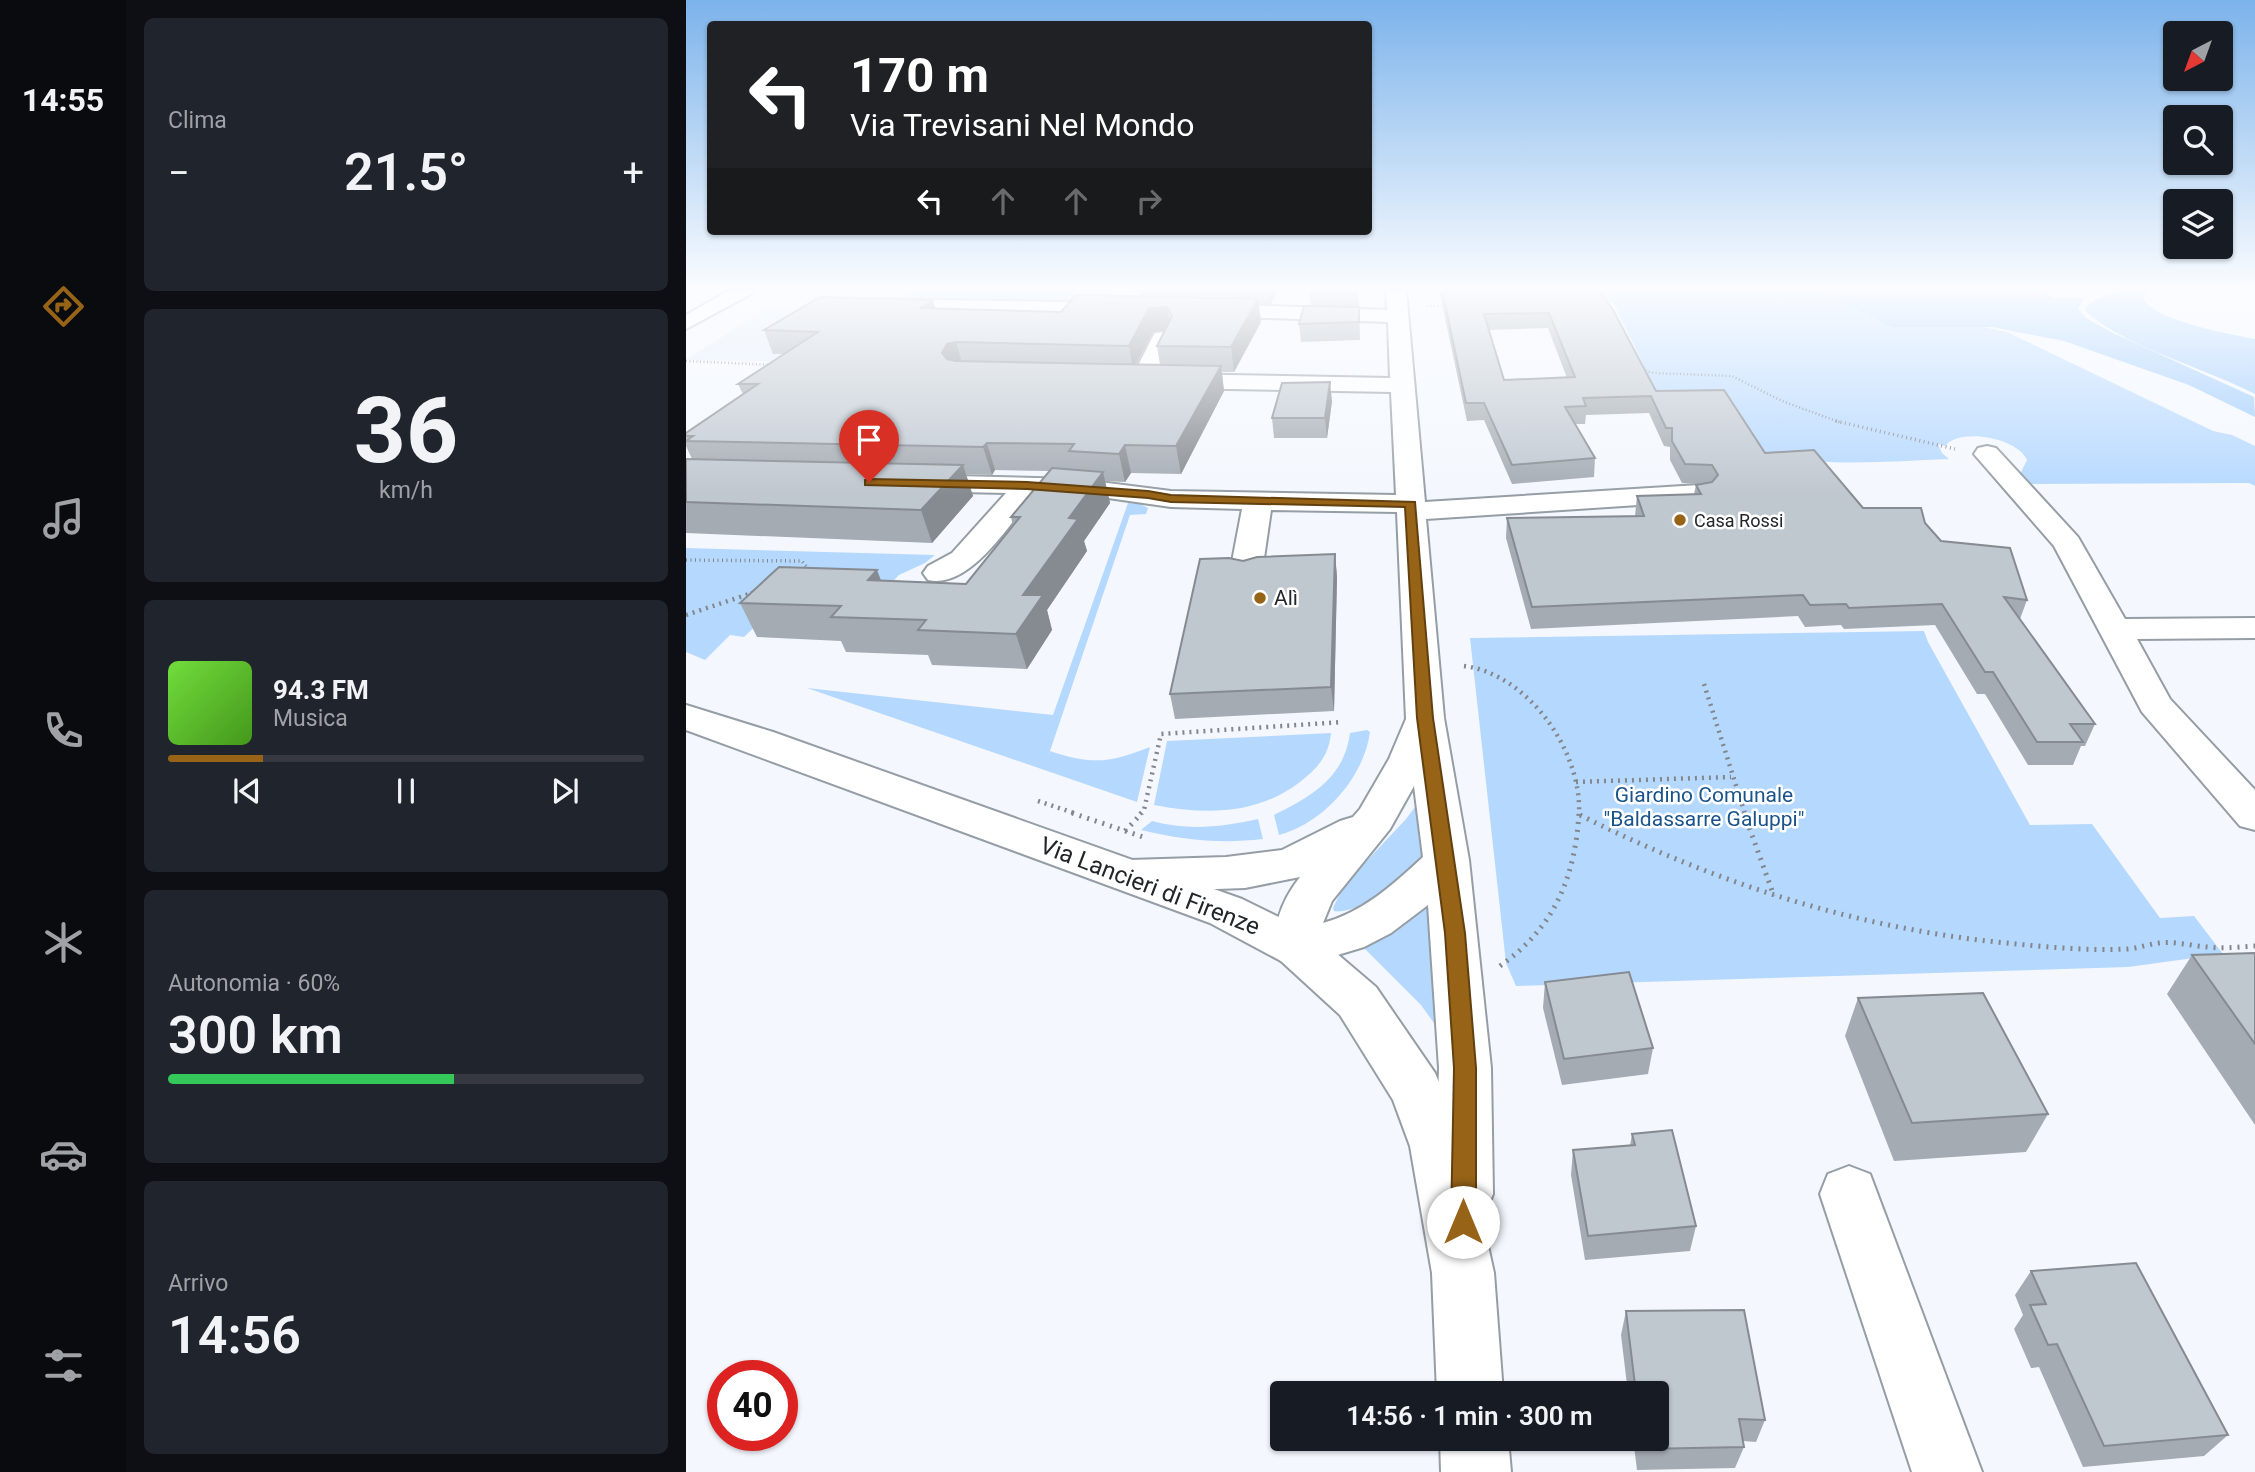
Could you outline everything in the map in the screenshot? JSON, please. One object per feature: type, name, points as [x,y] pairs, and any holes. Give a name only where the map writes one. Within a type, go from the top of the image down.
[{"type":"street","points":[[1142,381],[1153,359]]},
{"type":"street","points":[[1400,359],[1425,718],[1447,860],[1465,1068],[1463,1273],[1470,1381]]},
{"type":"street","points":[[1116,380],[1402,384]]},
{"type":"street","points":[[1987,454],[2067,543],[2155,704],[2255,816]]},
{"type":"street","points":[[890,483],[1027,486],[1148,494],[1169,506],[1258,500],[1411,507],[1699,493]]},
{"type":"street","points":[[939,573],[963,560],[1027,486]]},
{"type":"street","points":[[1246,572],[1258,500]]},
{"type":"street","points":[[2114,629],[2255,628]]},
{"type":"street","name":"Via Lancieri di Firenze","points":[[686,717],[1141,858],[1226,911],[1297,948],[1358,1001],[1416,1090],[1438,1146],[1463,1273]]},
{"type":"street","points":[[1425,718],[1409,759],[1375,819],[1313,892],[1300,919],[1297,948],[1336,938],[1376,921],[1417,889],[1447,860]]},
{"type":"street","points":[[1141,858],[1227,873],[1282,866],[1331,846],[1375,819]]},
{"type":"street","points":[[1849,1194],[1947,1472]]},
{"type":"street","points":[[1475,1451],[1476,1472]]},
{"type":"path","points":[[686,361],[779,365]]},
{"type":"path","points":[[1639,368],[1654,373],[1732,376],[1782,401],[1845,424],[1987,454]]},
{"type":"path","points":[[686,560],[802,561],[811,573],[799,577]]},
{"type":"path","points":[[686,615],[761,590]]},
{"type":"path","points":[[1464,666],[1480,667],[1498,675],[1530,702],[1567,753],[1576,782],[1580,815],[1569,875],[1557,904],[1524,948],[1496,968]]},
{"type":"path","points":[[1704,684],[1731,777],[1774,896]]},
{"type":"path","points":[[1125,831],[1143,810],[1161,734],[1343,722]]},
{"type":"path","points":[[1576,782],[1731,777]]},
{"type":"path","points":[[1035,800],[1125,831],[1141,858]]},
{"type":"path","points":[[1580,815],[1665,858],[1817,910],[1984,942],[2070,948],[2143,947],[2159,943],[2219,948],[2255,946]]},
{"type":"shaded area","points":[[688,359],[1039,359],[1034,365],[686,360]]},
{"type":"shaded area","points":[[2114,359],[2170,359],[2254,397],[2255,417],[2189,385]]},
{"type":"shaded area","points":[[2174,359],[2255,359],[2255,394]]},
{"type":"green space","points":[[1640,359],[2063,359],[2213,431],[2232,435],[2255,446],[2255,486],[2249,483],[2028,484],[2020,474],[2027,460],[2022,452],[2001,441],[1975,436],[1952,440],[1945,446],[1938,444],[1949,459],[1863,462],[1777,456],[1743,448],[1645,409],[1644,366]]},
{"type":"green space","points":[[1128,503],[1148,508],[1146,514],[1130,515],[1050,751],[1077,759],[1100,760],[1150,747],[1137,802],[807,688],[1053,715]]},
{"type":"green space","points":[[686,548],[935,555],[925,563],[899,575],[879,596],[767,615],[744,637],[730,635],[705,660],[686,652]]},
{"type":"green space","name":"Giardino Comunale \"Baldassarre Galuppi\"","points":[[1924,631],[2030,825],[2092,824],[2160,918],[2194,916],[2223,954],[2128,967],[1516,986],[1506,963],[1470,638]]},
{"type":"green space","points":[[1367,730],[1370,732],[1360,765],[1339,796],[1311,820],[1279,835],[1274,815],[1324,784],[1341,762],[1350,733]]},
{"type":"green space","points":[[1331,733],[1325,754],[1312,772],[1284,793],[1266,801],[1230,810],[1212,811],[1154,805],[1167,741]]},
{"type":"green space","points":[[1424,795],[1429,833],[1425,855],[1404,878],[1374,899],[1345,911],[1334,911],[1344,885],[1406,819]]},
{"type":"green space","points":[[1258,819],[1263,839],[1202,840],[1141,830],[1152,821],[1205,827]]},
{"type":"green space","points":[[1429,898],[1439,1030],[1421,1005],[1361,945]]},
{"type":"building","points":[[777,359],[947,359],[1221,366],[1176,446],[1125,445],[1119,454],[1069,451],[1074,444],[987,443],[983,447],[686,441],[693,436],[686,436],[686,433],[758,384],[738,384]]},
{"type":"building","points":[[1457,359],[1498,359],[1504,380],[1575,377],[1568,359],[1639,359],[1656,391],[1724,390],[1765,453],[1814,450],[1863,508],[1921,508],[1925,523],[1941,541],[2010,548],[2027,600],[2004,597],[2095,724],[2070,724],[2083,742],[2037,742],[1993,672],[1985,672],[1942,604],[1849,608],[1846,604],[1810,605],[1803,595],[1532,607],[1507,518],[1644,516],[1637,496],[1701,494],[1696,485],[1712,482],[1718,475],[1712,465],[1685,464],[1672,441],[1672,428],[1666,428],[1651,396],[1583,398],[1586,406],[1565,407],[1595,458],[1512,465],[1484,403],[1466,403]]},
{"type":"building","points":[[1330,382],[1325,418],[1272,418],[1282,383]]},
{"type":"building","points":[[686,459],[963,465],[921,510],[686,502]]},
{"type":"building","points":[[1052,468],[1103,472],[1069,518],[1078,519],[1023,595],[1043,595],[1016,634],[918,630],[926,620],[831,617],[841,606],[740,603],[779,567],[877,570],[868,580],[966,584],[1020,517],[1011,517]]},
{"type":"building","points":[[1335,554],[1331,687],[1170,694],[1200,559],[1229,558],[1243,561],[1257,557]]},
{"type":"building","points":[[2255,953],[2255,1044],[2192,955]]},
{"type":"building","points":[[1629,972],[1653,1048],[1564,1059],[1545,982]]},
{"type":"building","points":[[1983,993],[2048,1114],[1912,1123],[1858,998]]},
{"type":"building","points":[[1672,1130],[1696,1226],[1588,1236],[1573,1150],[1635,1145],[1632,1134]]},
{"type":"building","points":[[2136,1263],[2228,1435],[2104,1446],[2057,1344],[2048,1345],[2030,1305],[2046,1304],[2031,1271]]},
{"type":"building","points":[[1744,1310],[1765,1420],[1739,1419],[1744,1447],[1669,1448],[1669,1381],[1635,1381],[1626,1311]]},
{"type":"place","name":"Casa Rossi","points":[[1680,520]]},
{"type":"place","name":"Alì","points":[[1260,598]]},
{"type":"route","points":[[869,482],[1027,486],[1148,494],[1171,499],[1410,504],[1425,718],[1447,860],[1465,1068],[1463,1222]]}]
